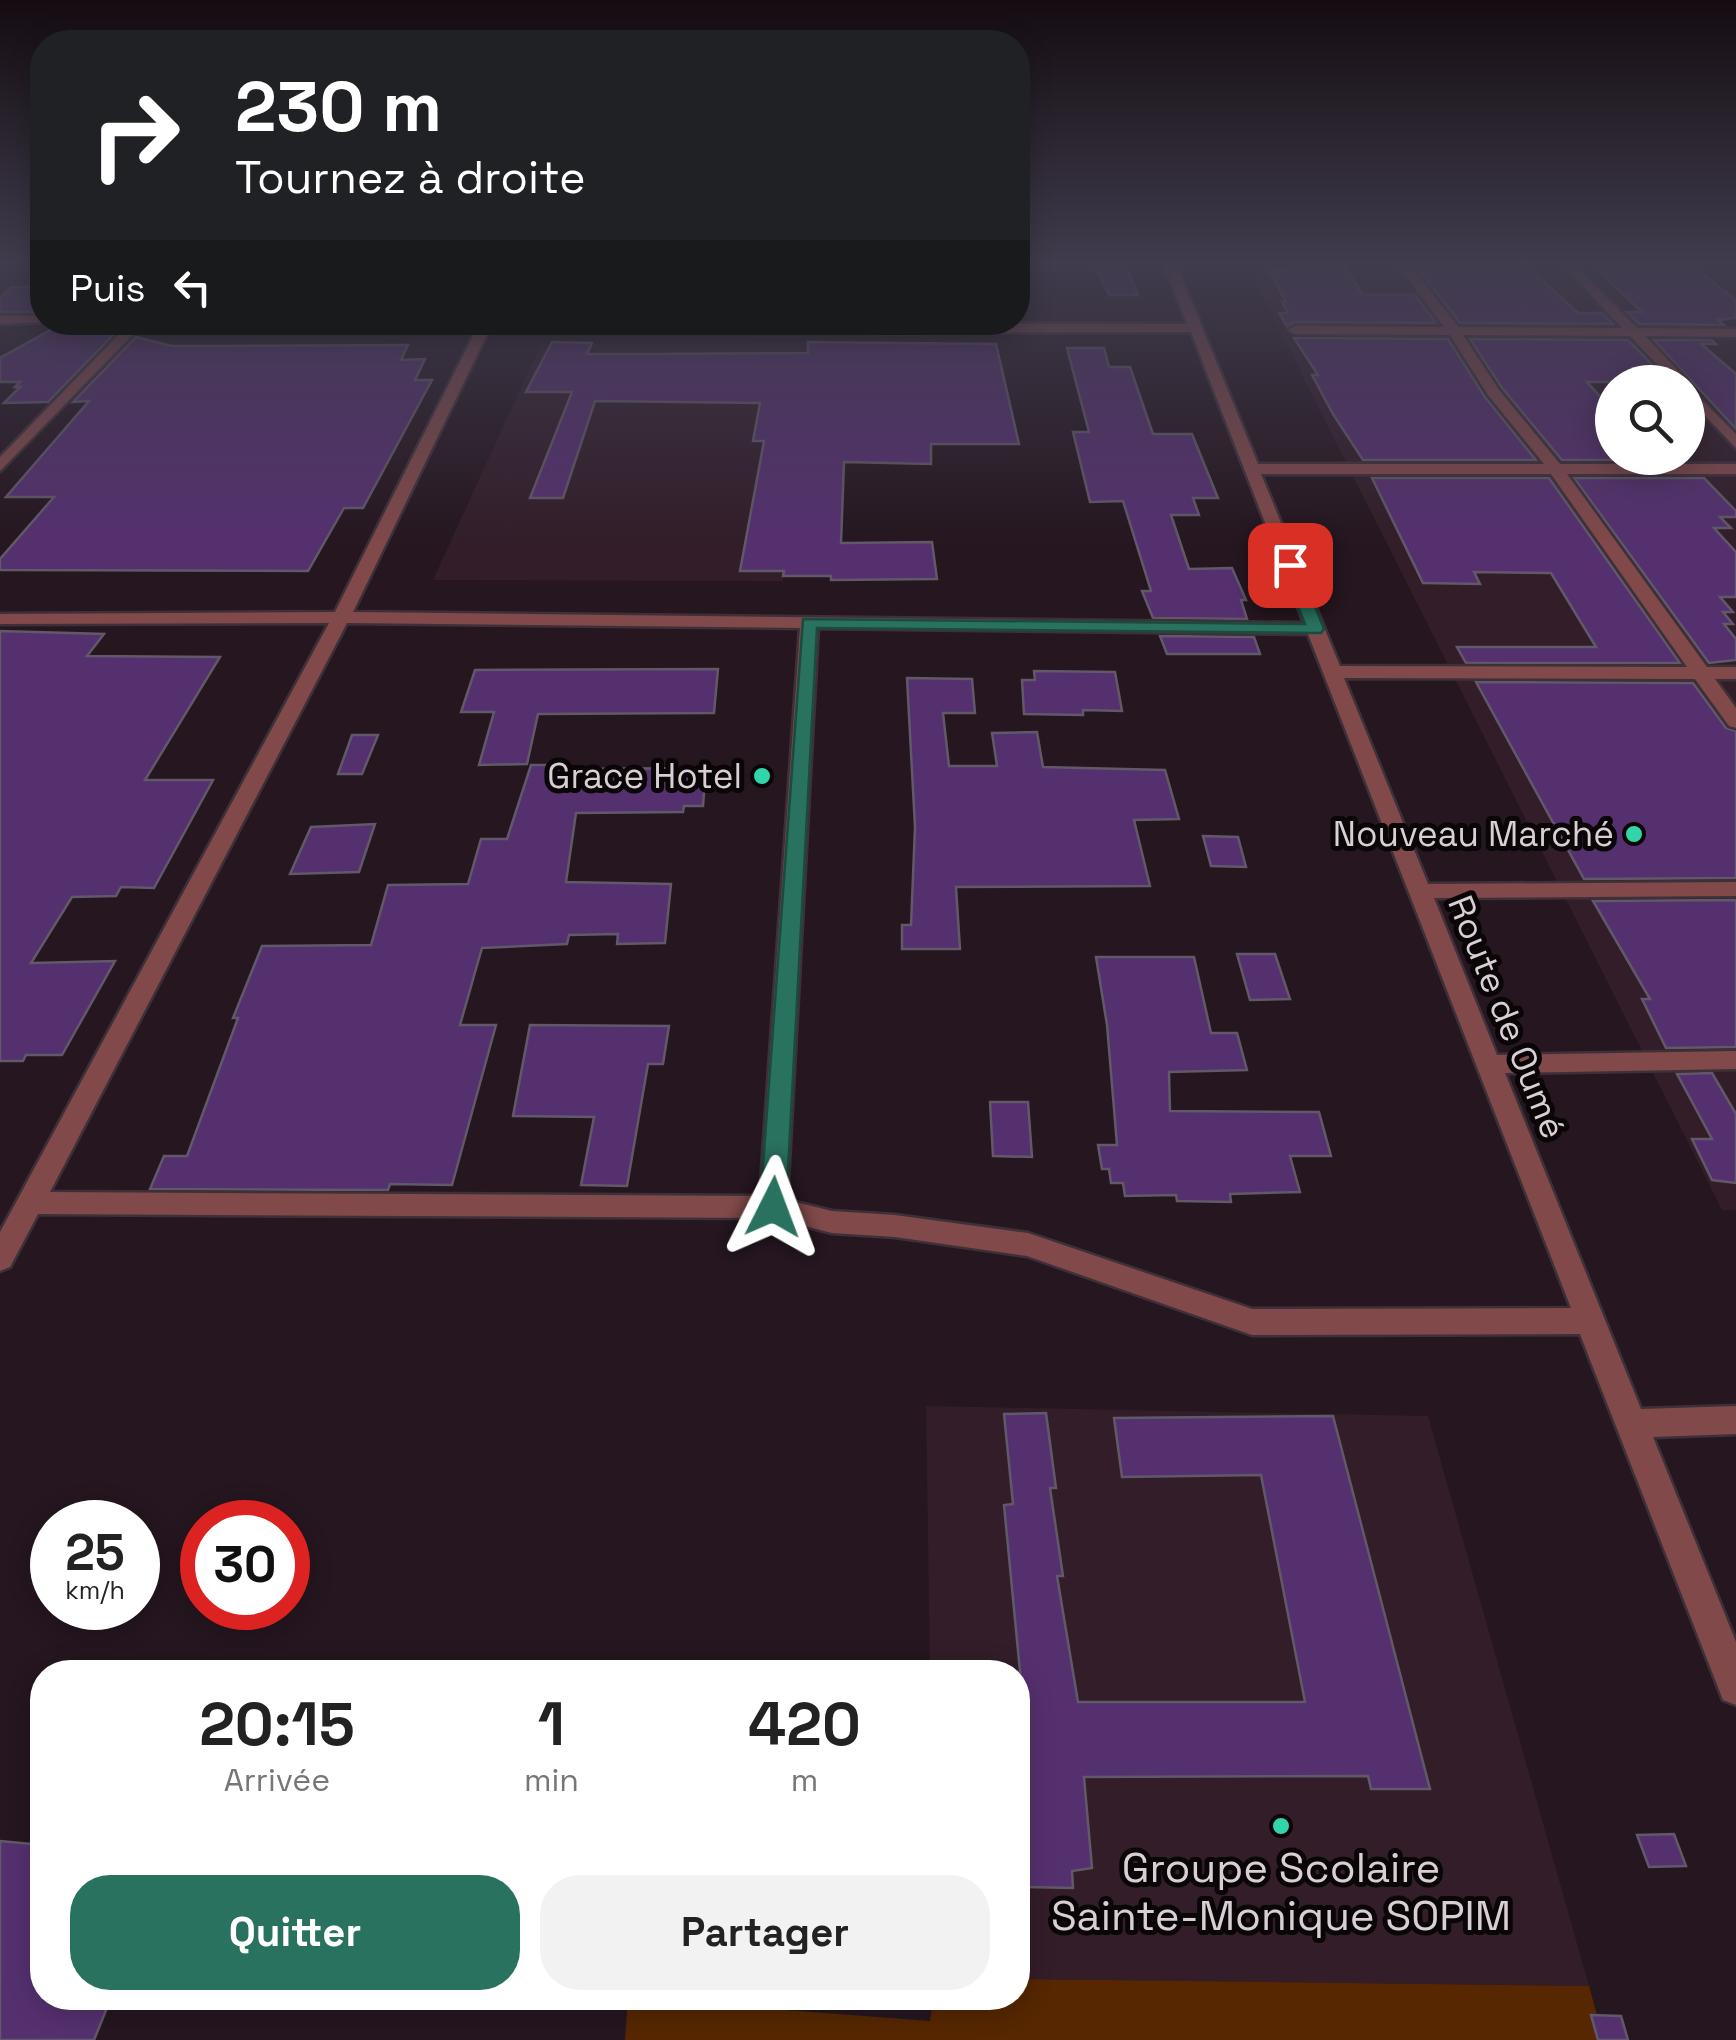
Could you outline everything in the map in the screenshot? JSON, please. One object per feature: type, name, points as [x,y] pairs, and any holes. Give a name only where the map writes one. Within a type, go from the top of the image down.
[{"type":"street","points":[[0,466],[107,356]]},
{"type":"street","points":[[0,1260],[341,617],[470,356]]},
{"type":"street","name":"Route de Oumé","points":[[1207,356],[1736,1687]]},
{"type":"street","points":[[1470,356],[1493,392],[1556,469],[1736,722]]},
{"type":"street","points":[[1705,409],[1736,443]]},
{"type":"street","points":[[1252,469],[1736,469]]},
{"type":"street","points":[[0,619],[341,617],[1315,629]]},
{"type":"street","points":[[773,1207],[809,623]]},
{"type":"street","points":[[1332,672],[1736,673]]},
{"type":"street","points":[[1419,891],[1736,890]]},
{"type":"street","points":[[1488,1064],[1736,1060]]},
{"type":"street","points":[[33,1203],[773,1207],[832,1222],[896,1226],[1028,1246],[1252,1322],[1590,1321]]},
{"type":"street","points":[[1632,1424],[1736,1420]]},
{"type":"shaded area","points":[[535,356],[807,356],[783,581],[433,580]]},
{"type":"shaded area","name":"Nouveau Marché","points":[[1293,356],[1736,356],[1736,1210],[1722,1210]]},
{"type":"shaded area","name":"Groupe Scolaire Sainte-Monique SOPIM","points":[[926,1406],[1428,1416],[1589,1986],[1030,1979],[1030,1660],[930,1660]]},
{"type":"shaded area","points":[[1030,1979],[1589,1986],[1604,2040],[625,2040],[627,2010],[786,2010],[930,2021],[931,2010],[1030,2010]]},
{"type":"building","points":[[92,356],[48,402],[4,403],[20,387],[15,387],[20,382],[0,382],[0,358]]},
{"type":"building","points":[[117,356],[403,356],[401,360],[425,359],[415,380],[432,380],[363,508],[344,508],[308,571],[0,570],[0,559],[54,497],[6,497],[89,401],[73,402]]},
{"type":"building","points":[[545,356],[999,356],[1019,444],[931,444],[931,464],[844,462],[841,543],[932,542],[937,579],[831,580],[831,576],[783,576],[784,571],[740,571],[764,441],[753,441],[760,403],[595,401],[563,498],[530,498],[572,392],[526,392]]},
{"type":"building","points":[[1069,356],[1106,356],[1109,367],[1130,367],[1153,434],[1192,434],[1218,498],[1193,498],[1199,515],[1171,515],[1189,569],[1232,568],[1246,600],[1241,600],[1247,619],[1153,618],[1142,591],[1151,591],[1123,501],[1090,502],[1073,432],[1089,432]]},
{"type":"building","points":[[1306,356],[1459,356],[1485,397],[1536,460],[1363,460],[1312,375],[1318,375]]},
{"type":"building","points":[[1481,356],[1644,356],[1652,365],[1595,365],[1595,382],[1587,382],[1595,391],[1595,460],[1562,460],[1502,388]]},
{"type":"building","points":[[1669,356],[1715,356],[1736,374],[1736,429],[1705,395],[1705,365],[1677,365]]},
{"type":"building","points":[[1372,478],[1549,478],[1680,663],[1466,663],[1457,647],[1596,647],[1551,573],[1474,572],[1480,584],[1423,583]]},
{"type":"building","points":[[1574,478],[1704,478],[1736,511],[1736,517],[1720,517],[1731,528],[1714,528],[1736,552],[1736,597],[1720,597],[1733,612],[1723,612],[1733,624],[1724,624],[1736,639],[1736,660],[1709,663]]},
{"type":"building","points":[[0,631],[104,634],[87,656],[220,657],[145,780],[213,780],[154,888],[121,887],[116,896],[72,897],[31,963],[115,961],[62,1055],[26,1055],[23,1061],[0,1061]]},
{"type":"building","points":[[1160,636],[1254,637],[1260,654],[1167,654]]},
{"type":"building","points":[[718,669],[714,713],[538,714],[527,764],[479,765],[494,712],[461,712],[475,670]]},
{"type":"building","points":[[1034,671],[1115,672],[1122,711],[1024,714],[1022,680],[1035,680]]},
{"type":"building","points":[[907,678],[972,679],[975,713],[943,713],[949,766],[997,766],[992,733],[1037,732],[1043,767],[1165,770],[1179,819],[1134,820],[1150,886],[956,887],[960,949],[902,949],[902,925],[911,925],[915,827]]},
{"type":"building","points":[[1476,682],[1693,683],[1726,728],[1736,731],[1736,878],[1584,879]]},
{"type":"building","points":[[352,735],[378,735],[362,774],[338,774]]},
{"type":"building","points":[[531,765],[555,765],[553,769],[706,768],[703,806],[684,806],[683,812],[576,813],[566,882],[671,884],[665,943],[617,944],[618,934],[569,935],[567,944],[482,948],[460,1025],[496,1025],[452,1185],[390,1184],[388,1190],[150,1189],[164,1156],[187,1156],[238,1018],[233,1018],[262,946],[371,945],[388,885],[468,884],[481,839],[507,839]]},
{"type":"building","points":[[375,824],[359,872],[290,874],[311,827]]},
{"type":"building","points":[[1203,836],[1238,837],[1246,867],[1211,866]]},
{"type":"building","points":[[1736,900],[1736,1047],[1666,1048],[1642,999],[1650,999],[1593,901]]},
{"type":"building","points":[[1237,954],[1275,954],[1290,999],[1250,1000]]},
{"type":"building","points":[[1096,957],[1194,957],[1211,1033],[1237,1033],[1247,1070],[1169,1072],[1170,1111],[1319,1112],[1331,1156],[1290,1156],[1300,1192],[1230,1194],[1231,1202],[1177,1201],[1176,1195],[1125,1196],[1123,1183],[1111,1183],[1109,1169],[1102,1169],[1098,1145],[1117,1145],[1107,1025]]},
{"type":"building","points":[[530,1025],[669,1026],[663,1064],[648,1064],[627,1186],[581,1185],[594,1117],[513,1116]]},
{"type":"building","points":[[1712,1073],[1736,1114],[1736,1183],[1712,1180],[1692,1139],[1712,1139],[1677,1074]]},
{"type":"building","points":[[990,1102],[1028,1102],[1032,1157],[993,1156]]},
{"type":"building","points":[[1046,1413],[1056,1488],[1050,1488],[1063,1576],[1057,1576],[1078,1702],[1305,1702],[1261,1475],[1122,1477],[1114,1418],[1333,1416],[1430,1789],[1371,1789],[1368,1776],[1084,1777],[1092,1868],[1072,1871],[1073,1888],[1030,1887],[1030,1660],[1019,1660],[1004,1505],[1013,1504],[1004,1414]]},
{"type":"building","points":[[1674,1834],[1686,1866],[1649,1867],[1637,1835]]},
{"type":"building","points":[[0,1841],[30,1844],[30,2010],[106,2010],[94,2040],[0,2040]]},
{"type":"building","points":[[1591,2015],[1621,2016],[1628,2040],[1598,2040]]},
{"type":"place","name":"Grace Hotel","points":[[762,776]]},
{"type":"place","name":"Nouveau Marché","points":[[1634,834]]},
{"type":"place","name":"Groupe Scolaire Sainte-Monique SOPIM","points":[[1281,1826]]},
{"type":"route","points":[[773,1207],[809,623],[1315,629],[1290,565]]}]
